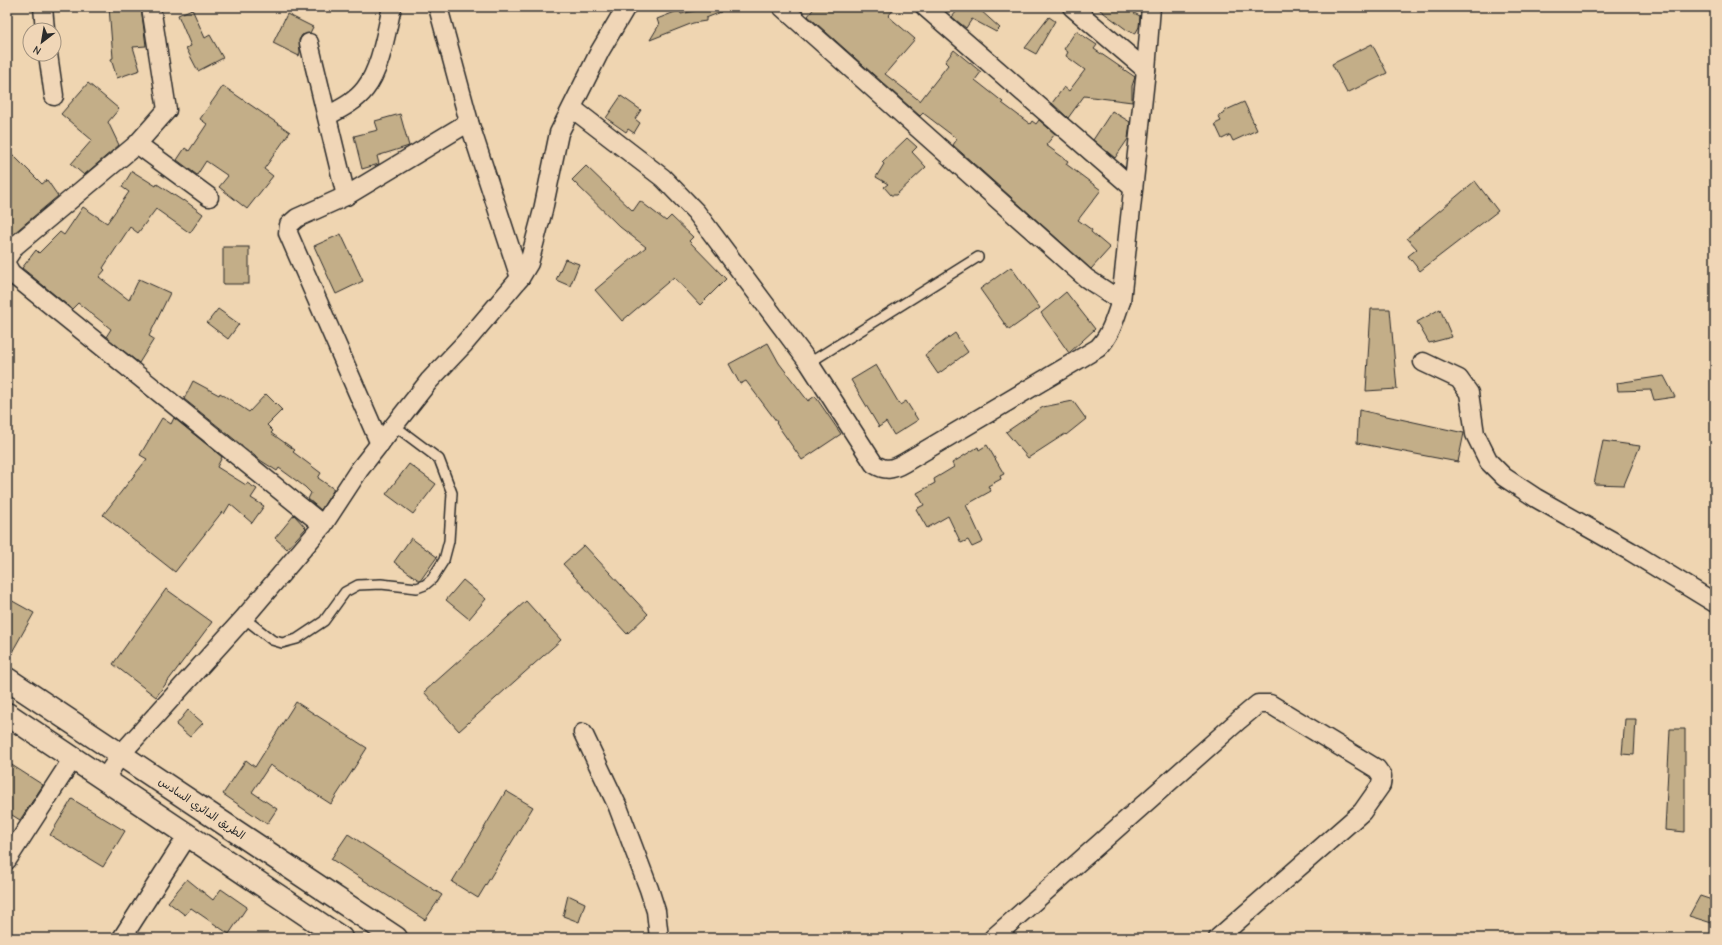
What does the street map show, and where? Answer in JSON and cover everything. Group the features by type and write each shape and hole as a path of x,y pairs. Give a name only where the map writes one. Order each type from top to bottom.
{"highway":[{"name":"الطريق الدائري السادس","path":"7,679 396,938"},
{"path":"7,714 105,778 339,938"}],"street":[{"path":"42,7 44,22"},
{"path":"7,258 15,246 137,144 168,110 151,7"},
{"path":"327,116 346,106 364,90 375,71 392,7"},
{"path":"438,7 469,122 520,278"},
{"path":"105,778 121,754 244,618 323,525 359,470 429,381 464,344 520,278 529,263 543,210 559,133 600,51 626,7"},
{"path":"782,7 1086,278 1121,301"},
{"path":"925,7 1133,188"},
{"path":"1072,7 1146,70"},
{"path":"572,108 663,178 696,212 809,363 874,464 887,470 896,468 1098,348 1106,340 1121,301 1146,70 1151,7"},
{"path":"309,43 346,196"},
{"path":"49,62 54,96"},
{"path":"380,444 288,233 289,225 297,218 346,196 469,122"},
{"path":"137,144 209,197"},
{"path":"7,266 11,273 323,525"},
{"path":"1423,362 1459,379 1469,393 1475,434 1489,462 1504,477 1536,498 1630,551 1715,604"},
{"path":"993,938 1239,720 1258,704 1270,704 1377,769 1382,776 1382,785 1362,812 1218,938"},
{"path":"583,732 618,807 649,889 656,911 659,938"},
{"path":"7,860 73,758"},
{"path":"122,938 188,835"}],"lane":[{"path":"809,363 978,257"},
{"path":"244,618 272,640 282,643 297,639 324,621 345,592 358,585 381,584 417,588 432,580 444,560 449,541 452,493 439,459 394,426"}],"building":[{"path":"109,7 141,7 146,46 133,47 140,70 117,78 111,59 113,58"},
{"path":"711,7 719,7 721,12 706,18 706,21 693,23 650,40 659,25 657,19 680,10 681,14"},
{"path":"815,7 896,7 888,16 915,39 885,74 920,101 948,65 945,62 954,50 981,72 975,80 1030,124 1032,121 1036,124 1039,120 1055,134 1046,145 1068,161 1066,164 1101,190 1078,220 1092,230 1091,232 1110,248 1091,269 953,145 957,139 923,113 920,116 808,16"},
{"path":"951,7 980,7 979,9 1000,28 996,32 972,19 966,28 952,17 957,11"},
{"path":"1096,7 1137,7 1134,13 1140,16 1139,27 1135,34 1127,30"},
{"path":"192,9 205,38 210,35 223,58 198,71 186,48 191,46 178,15"},
{"path":"287,14 313,27 310,33 302,35 299,40 299,56 273,43"},
{"path":"1049,17 1055,21 1036,54 1025,48"},
{"path":"1076,31 1097,45 1094,49 1135,77 1132,86 1132,102 1084,96 1068,118 1052,103 1064,87 1069,91 1085,70 1066,56 1068,52 1064,49"},
{"path":"1372,44 1387,73 1347,93 1332,64"},
{"path":"88,83 119,109 108,122 119,145 84,175 71,164 92,140 61,114"},
{"path":"223,86 290,132 264,169 273,176 247,209 219,187 228,176 206,161 197,175 177,160 185,148 189,151 207,124 200,119"},
{"path":"621,96 641,110 635,119 640,123 634,133 628,129 626,132 606,118"},
{"path":"1244,102 1257,130 1233,141 1230,135 1222,139 1215,124 1221,121 1218,116 1225,113 1224,111"},
{"path":"1112,111 1130,122 1128,139 1115,158 1093,140"},
{"path":"400,114 409,146 377,156 379,164 362,169 354,136 378,130 375,121"},
{"path":"907,138 917,147 912,152 926,167 896,195 891,195 884,187 888,184 876,177 884,164 882,162"},
{"path":"7,149 42,184 47,180 58,196 7,239"},
{"path":"586,166 633,211 640,201 666,221 671,216 693,237 689,241 726,279 700,305 674,277 622,321 595,290 646,247 620,227 572,180"},
{"path":"132,171 156,186 157,184 183,201 184,200 203,214 190,233 156,209 138,233 130,227 103,268 105,270 99,277 129,300 139,279 170,293 149,336 154,339 139,363 106,337 111,329 78,303 72,309 22,268 36,250 39,253 60,232 64,235 83,207 107,223 129,192 122,187"},
{"path":"1475,181 1498,211 1420,271 1408,256 1417,249 1407,238"},
{"path":"341,234 363,281 336,294 314,246"},
{"path":"223,247 249,247 249,284 223,284"},
{"path":"565,259 579,264 570,286 556,280"},
{"path":"1011,267 1040,308 1009,330 980,289"},
{"path":"1066,292 1095,329 1069,353 1041,313"},
{"path":"218,309 239,324 228,339 207,323"},
{"path":"1371,309 1390,309 1397,389 1366,391"},
{"path":"1440,309 1452,337 1429,343 1417,322"},
{"path":"955,333 968,352 938,374 925,355"},
{"path":"768,343 779,363 808,401 815,396 841,434 802,460 776,423 777,422 746,381 740,384 729,364"},
{"path":"876,365 900,405 906,401 918,420 894,435 886,422 879,427 851,380"},
{"path":"1664,376 1675,397 1654,400 1651,390 1618,391 1617,383"},
{"path":"193,381 219,395 220,393 249,412 266,394 282,410 267,425 273,431 271,433 295,450 293,452 321,473 318,478 334,489 321,510 308,499 311,493 305,487 279,468 277,471 260,460 184,399"},
{"path":"1073,401 1086,419 1066,435 1065,434 1028,458 1006,432 1043,407"},
{"path":"1359,410 1464,433 1458,462 1357,443"},
{"path":"162,418 171,424 174,418 222,457 217,467 246,485 247,483 257,489 251,498 264,506 252,523 230,504 224,514 222,512 175,572 103,515 147,459 140,455"},
{"path":"1603,441 1640,446 1624,485 1594,484"},
{"path":"987,445 1004,474 1000,476 1001,479 988,486 991,491 966,505 983,542 972,547 968,540 961,543 948,516 927,528 916,509 924,505 917,493 935,483 934,479 954,467 952,463 978,447 979,450"},
{"path":"409,464 436,484 413,514 386,494"},
{"path":"294,515 306,528 287,549 275,538"},
{"path":"411,538 437,557 420,581 394,562"},
{"path":"584,545 648,614 627,634 563,564"},
{"path":"463,580 486,599 469,619 446,600"},
{"path":"166,589 212,622 156,697 113,664"},
{"path":"7,598 34,613 7,661"},
{"path":"526,601 561,640 459,731 424,692"},
{"path":"296,702 367,748 331,804 270,765 252,792 277,809 267,824 223,794 246,760 255,767"},
{"path":"188,710 203,723 190,737 176,725"},
{"path":"1625,719 1636,719 1634,755 1622,754"},
{"path":"1670,729 1685,729 1685,832 1665,830"},
{"path":"7,762 43,785 20,820 7,812"},
{"path":"506,791 533,807 478,898 452,882"},
{"path":"72,799 125,831 103,867 50,835"},
{"path":"348,834 442,895 425,920 331,859"},
{"path":"187,879 213,900 221,889 247,907 229,934 191,908 185,915 168,902"},
{"path":"568,895 585,903 579,922 563,916"},
{"path":"1700,896 1715,901 1715,924 1689,916"}]}
